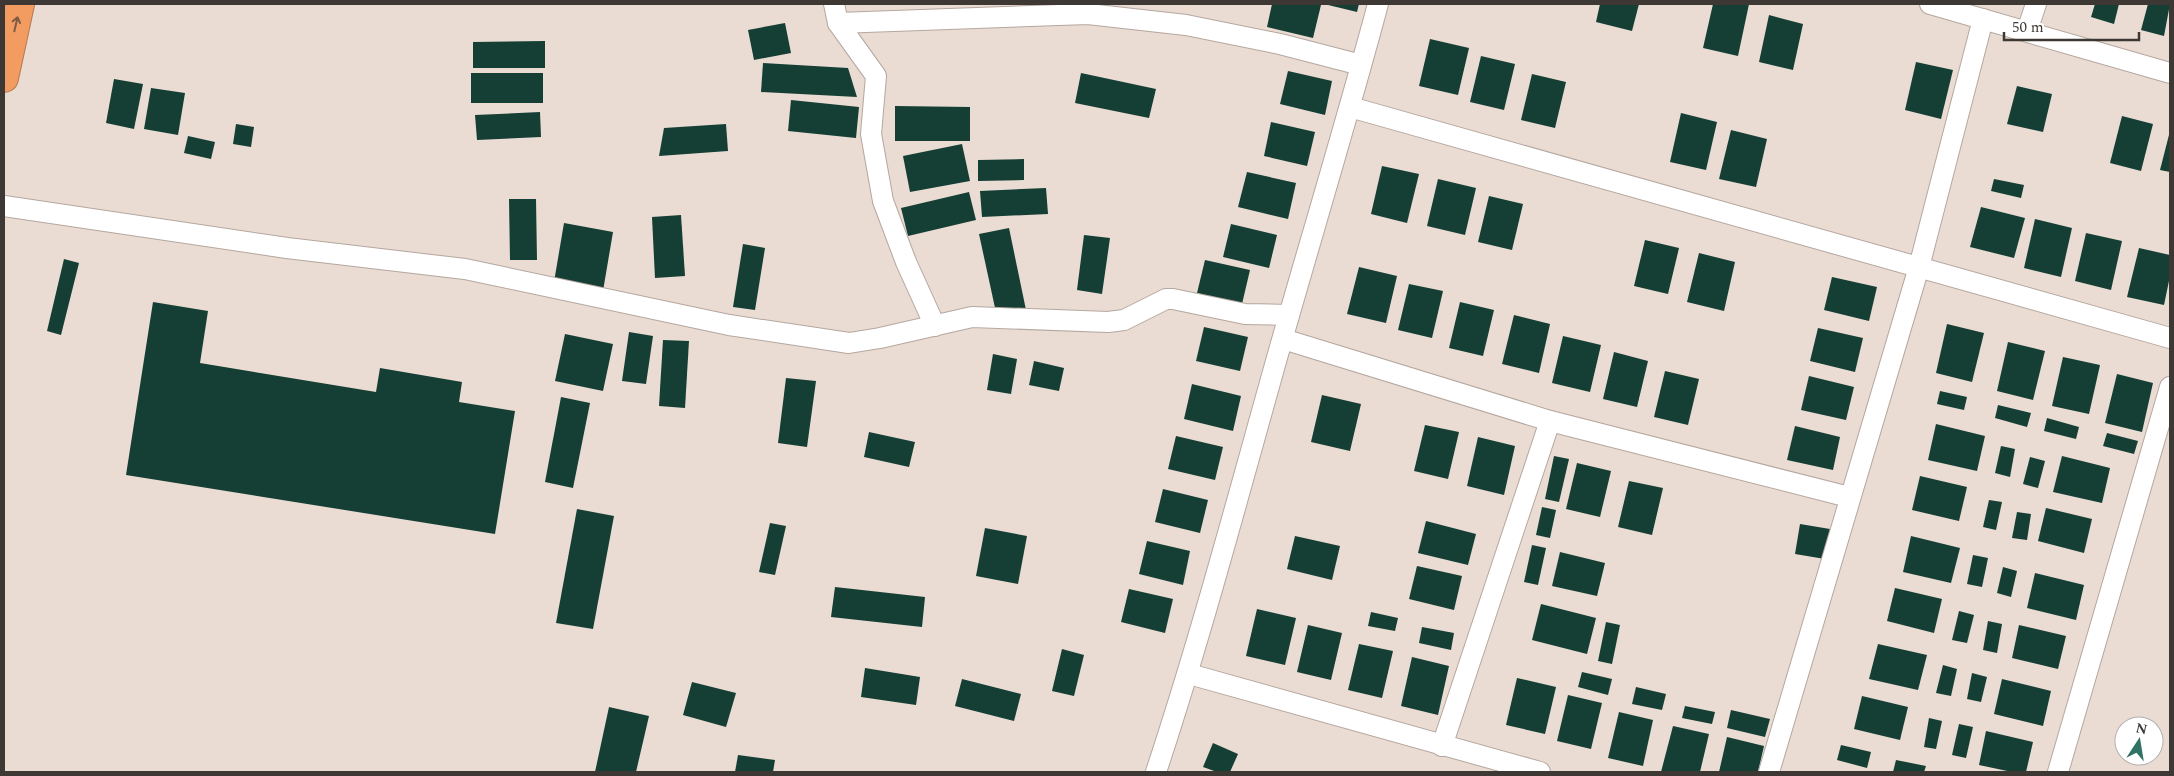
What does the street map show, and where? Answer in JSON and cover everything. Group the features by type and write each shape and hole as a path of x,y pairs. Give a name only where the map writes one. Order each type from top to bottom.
{"highway":[{"path":"4,78 20,4"}],"street":[{"path":"1156,772 1189,674 1378,4"},
{"path":"1930,4 2170,73"},
{"path":"2027,31 2036,4"},
{"path":"836,13 1088,14 1186,25 1280,44 1362,65"},
{"path":"836,13 876,76 871,134 884,201 906,262 936,326"},
{"path":"1769,772 1918,267 1984,19"},
{"path":"1350,107 2170,338"},
{"path":"4,206 287,248 465,269 729,325 849,343 972,317 1108,322 1124,320 1166,299 1245,314 1289,315"},
{"path":"1282,339 1550,421 1850,497"},
{"path":"2058,772 2170,386"},
{"path":"1442,746 1550,421"},
{"path":"1189,674 1540,772"}],"building":[{"path":"1272,4 1321,5 1313,38 1267,27"},
{"path":"1324,4 1359,4 1357,12"},
{"path":"1600,4 1639,4 1632,31 1596,22"},
{"path":"1713,4 1749,4 1738,56 1703,48"},
{"path":"2095,4 2119,4 2114,24 2091,17"},
{"path":"2148,4 2170,4 2164,36 2141,30"},
{"path":"1769,15 1803,24 1793,70 1759,62"},
{"path":"785,23 791,53 754,60 748,30"},
{"path":"1430,39 1469,48 1458,95 1419,86"},
{"path":"545,41 545,68 473,68 473,42"},
{"path":"1481,56 1515,64 1504,110 1470,102"},
{"path":"1916,62 1953,70 1941,119 1905,110"},
{"path":"763,63 848,68 857,97 761,92"},
{"path":"1288,71 1332,81 1325,115 1280,104"},
{"path":"471,73 543,73 543,103 471,103"},
{"path":"1081,73 1156,89 1149,118 1075,103"},
{"path":"1532,74 1566,82 1555,128 1521,120"},
{"path":"114,79 143,84 134,129 106,123"},
{"path":"2017,86 2052,94 2043,132 2007,124"},
{"path":"151,88 185,93 178,135 144,129"},
{"path":"791,100 859,107 856,138 788,131"},
{"path":"895,106 970,107 970,141 895,141"},
{"path":"540,112 541,137 477,140 475,115"},
{"path":"1681,113 1717,122 1706,170 1670,162"},
{"path":"2122,116 2153,124 2141,171 2110,163"},
{"path":"1271,122 1315,132 1307,166 1264,156"},
{"path":"236,124 254,127 251,147 233,144"},
{"path":"726,124 728,151 659,156 664,128"},
{"path":"1731,130 1767,139 1756,187 1719,179"},
{"path":"2170,131 2170,172 2160,170"},
{"path":"188,136 215,142 211,159 184,153"},
{"path":"962,144 970,181 910,192 903,156"},
{"path":"1024,159 1024,180 978,181 978,160"},
{"path":"1382,166 1419,174 1407,223 1371,214"},
{"path":"1247,172 1296,183 1288,219 1238,207"},
{"path":"1438,179 1476,188 1465,235 1427,226"},
{"path":"1994,179 2024,185 2021,198 1991,191"},
{"path":"1046,188 1048,214 982,217 980,191"},
{"path":"969,192 976,220 908,236 901,208"},
{"path":"1489,196 1523,204 1512,250 1478,242"},
{"path":"509,199 536,199 537,260 510,260"},
{"path":"1981,207 2025,218 2014,258 1970,247"},
{"path":"681,215 685,276 655,278 652,217"},
{"path":"2035,219 2072,228 2061,277 2024,268"},
{"path":"564,223 613,232 603,291 554,282"},
{"path":"1231,224 1277,235 1269,268 1223,257"},
{"path":"1009,228 1026,310 997,317 979,234"},
{"path":"2086,233 2122,241 2111,290 2075,281"},
{"path":"1084,235 1110,238 1102,294 1077,290"},
{"path":"1645,240 1679,248 1668,294 1634,286"},
{"path":"743,244 765,248 755,310 733,307"},
{"path":"2139,248 2170,255 2170,276 2164,305 2127,297"},
{"path":"1699,253 1735,262 1724,311 1687,302"},
{"path":"64,259 79,263 61,335 47,331"},
{"path":"1205,260 1250,270 1242,304 1197,293"},
{"path":"1359,267 1397,276 1386,323 1347,314"},
{"path":"1832,277 1877,287 1869,321 1824,310"},
{"path":"1409,284 1443,291 1432,338 1398,330"},
{"path":"153,302 208,311 200,363 376,392 380,368 462,382 459,402 515,411 495,534 126,475"},
{"path":"1460,302 1494,310 1483,356 1449,348"},
{"path":"1514,315 1550,324 1539,373 1502,364"},
{"path":"1947,324 1984,333 1972,382 1936,373"},
{"path":"1204,327 1248,337 1240,371 1196,361"},
{"path":"1818,328 1863,338 1855,372 1810,361"},
{"path":"629,332 653,336 646,384 622,381"},
{"path":"565,334 613,344 603,391 555,381"},
{"path":"1563,336 1601,345 1590,392 1552,383"},
{"path":"663,340 689,341 685,408 659,406"},
{"path":"2008,342 2045,351 2033,400 1997,391"},
{"path":"1614,352 1648,361 1637,407 1603,399"},
{"path":"993,354 1017,359 1011,394 987,390"},
{"path":"2063,357 2100,365 2089,414 2052,406"},
{"path":"1034,361 1064,368 1059,391 1029,385"},
{"path":"1665,371 1699,379 1688,425 1654,417"},
{"path":"2117,374 2153,383 2142,432 2105,423"},
{"path":"1809,376 1854,387 1846,420 1801,410"},
{"path":"786,378 816,381 807,447 778,443"},
{"path":"1192,384 1241,396 1233,431 1184,419"},
{"path":"1940,391 1967,397 1964,410 1937,404"},
{"path":"1322,395 1361,404 1350,451 1311,442"},
{"path":"561,397 590,403 573,488 545,482"},
{"path":"1998,405 2031,413 2027,427 1995,418"},
{"path":"2047,418 2079,427 2076,439 2044,431"},
{"path":"1936,424 1985,436 1977,471 1928,460"},
{"path":"1425,425 1459,432 1448,479 1414,471"},
{"path":"1795,426 1840,437 1833,470 1787,460"},
{"path":"869,432 915,442 909,467 864,457"},
{"path":"2107,433 2138,441 2134,454 2103,446"},
{"path":"1176,436 1223,447 1215,480 1168,469"},
{"path":"1478,437 1515,446 1504,495 1467,486"},
{"path":"2001,446 2015,449 2010,477 1995,473"},
{"path":"1554,456 1569,459 1559,502 1545,499"},
{"path":"2062,456 2110,468 2102,503 2053,492"},
{"path":"2030,457 2045,461 2038,488 2023,484"},
{"path":"1577,463 1611,471 1600,517 1566,509"},
{"path":"1920,476 1967,487 1959,521 1912,510"},
{"path":"1629,481 1663,488 1652,535 1618,527"},
{"path":"1163,489 1208,500 1200,533 1155,522"},
{"path":"1989,500 2002,502 1996,530 1983,527"},
{"path":"1542,507 1556,510 1550,538 1536,535"},
{"path":"2046,508 2092,519 2084,553 2038,541"},
{"path":"577,509 614,516 593,629 556,623"},
{"path":"2017,512 2031,514 2027,540 2012,538"},
{"path":"1426,521 1476,534 1468,565 1418,553"},
{"path":"770,523 786,526 775,575 759,572"},
{"path":"1800,524 1830,529 1825,559 1795,554"},
{"path":"985,528 1027,536 1018,584 976,576"},
{"path":"1295,536 1340,546 1332,580 1287,569"},
{"path":"1911,536 1960,548 1951,583 1903,572"},
{"path":"1147,541 1190,551 1183,585 1139,574"},
{"path":"1532,545 1546,548 1538,585 1524,582"},
{"path":"1560,552 1605,563 1597,596 1552,586"},
{"path":"1973,555 1988,558 1982,587 1967,584"},
{"path":"1417,566 1462,576 1454,610 1409,599"},
{"path":"2003,567 2017,571 2011,597 1997,593"},
{"path":"2035,573 2084,585 2076,620 2027,608"},
{"path":"835,587 925,597 922,627 831,617"},
{"path":"1895,588 1942,599 1934,633 1887,621"},
{"path":"1129,589 1173,599 1165,633 1121,622"},
{"path":"1541,604 1596,618 1587,654 1532,640"},
{"path":"1257,609 1296,618 1285,665 1246,656"},
{"path":"1959,611 1974,615 1967,643 1952,640"},
{"path":"1371,612 1398,618 1395,631 1368,626"},
{"path":"1988,621 2002,624 1997,653 1983,650"},
{"path":"1606,622 1620,625 1612,664 1598,661"},
{"path":"1308,625 1342,633 1331,680 1297,672"},
{"path":"2019,625 2066,636 2058,669 2012,658"},
{"path":"1422,627 1454,633 1451,650 1419,643"},
{"path":"1359,644 1393,651 1382,698 1348,690"},
{"path":"1878,644 1927,655 1918,690 1869,679"},
{"path":"1062,649 1084,655 1074,696 1052,691"},
{"path":"1412,657 1449,666 1438,715 1401,706"},
{"path":"1943,665 1957,669 1951,696 1936,693"},
{"path":"865,668 920,677 916,705 861,697"},
{"path":"1582,672 1612,679 1608,695 1578,687"},
{"path":"1972,673 1987,677 1981,702 1967,699"},
{"path":"1517,678 1556,687 1545,734 1506,725"},
{"path":"962,679 1021,694 1014,721 955,706"},
{"path":"2002,679 2051,691 2043,726 1994,714"},
{"path":"692,682 736,693 726,727 683,715"},
{"path":"1636,687 1666,694 1662,710 1632,704"},
{"path":"1568,695 1602,703 1591,749 1557,741"},
{"path":"1862,696 1908,707 1900,740 1854,729"},
{"path":"1685,706 1715,712 1712,724 1682,718"},
{"path":"609,707 649,716 636,772 595,772"},
{"path":"1731,710 1770,719 1765,737 1727,728"},
{"path":"1619,712 1653,720 1643,766 1608,758"},
{"path":"1929,718 1942,721 1936,749 1924,747"},
{"path":"1959,724 1973,727 1966,758 1952,755"},
{"path":"1673,726 1709,734 1700,772 1661,772"},
{"path":"1986,731 2033,742 2026,772 2012,772 1979,765"},
{"path":"1727,737 1764,746 1758,772 1719,772"},
{"path":"1213,743 1238,754 1230,772 1217,772 1203,767"},
{"path":"1841,745 1871,752 1867,768 1837,760"},
{"path":"738,755 775,760 773,772 735,772"},
{"path":"1896,760 1926,766 1924,772 1893,772"}]}
